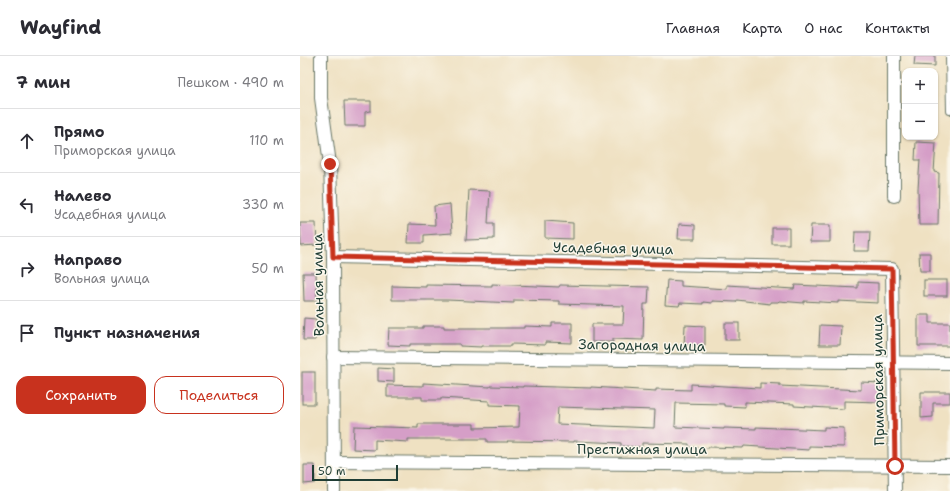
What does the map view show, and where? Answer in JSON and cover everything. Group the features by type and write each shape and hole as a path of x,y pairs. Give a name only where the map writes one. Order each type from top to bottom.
{"street":[{"name":"Вольная улица","path":"321,56 321,98 330,164 333,257 334,491"},
{"path":"894,56 894,196"},
{"name":"Усадебная улица","path":"333,257 892,269"},
{"name":"Приморская улица","path":"892,269 895,491"},
{"name":"Загородная улица","path":"333,357 950,363"},
{"name":"Престижная улица","path":"334,462 950,466"}],"lane":[{"path":"949,56 950,111"}],"building":[{"path":"915,56 935,56 935,66 914,65"},
{"path":"344,101 371,101 371,111 365,112 365,126 345,126"},
{"path":"916,142 936,143 934,172 939,173 938,225 919,225 918,189 920,160 915,160"},
{"path":"469,190 490,191 488,223 494,223 494,239 466,240"},
{"path":"450,204 452,233 424,235 424,243 408,243 409,224 435,225 434,206"},
{"path":"545,221 573,223 573,239 545,238"},
{"path":"300,223 316,223 317,245 301,246"},
{"path":"679,224 695,225 695,239 678,239"},
{"path":"811,225 830,225 830,242 810,242"},
{"path":"772,228 789,228 789,244 772,244"},
{"path":"855,232 870,232 869,251 854,251"},
{"path":"919,253 930,253 930,271 920,271"},
{"path":"303,273 316,273 317,301 304,301"},
{"path":"667,280 681,281 681,286 727,289 727,285 794,289 795,285 858,288 858,282 878,283 878,303 804,301 804,303 779,301 770,302 770,304 737,300 736,302 703,302 703,304 680,303 679,306 665,305"},
{"path":"924,280 947,280 947,296 924,296"},
{"path":"492,284 559,287 560,285 649,287 648,304 644,304 643,340 613,339 613,342 592,342 592,324 623,324 624,306 559,304 559,301 514,300 514,303 447,300 392,300 392,286 492,286"},
{"path":"918,315 930,315 930,323 950,323 950,346 918,346"},
{"path":"304,318 316,319 315,340 303,340"},
{"path":"552,323 572,323 572,343 545,342 545,345 511,344 511,346 481,347 460,346 460,344 410,344 410,346 388,345 389,328 423,328 423,326 444,326 444,328 524,328 524,326 552,327"},
{"path":"725,323 739,323 739,340 725,340"},
{"path":"685,325 705,326 705,345 684,345"},
{"path":"820,325 841,326 840,345 819,345"},
{"path":"378,368 394,369 394,382 378,381"},
{"path":"302,372 315,372 315,404 302,404"},
{"path":"861,382 882,383 881,402 844,401 844,409 794,406 794,404 745,402 745,407 724,406 724,404 676,403 675,427 756,429 756,427 824,430 824,427 844,428 844,447 809,446 809,450 744,446 743,448 709,448 689,447 689,444 642,443 642,447 621,446 621,443 574,441 487,442 487,439 408,439 408,442 375,440 375,450 353,449 354,426 418,428 418,424 474,424 474,428 519,427 520,406 489,405 489,401 441,398 441,400 422,400 422,397 387,397 387,385 423,386 423,383 490,387 591,387 656,391 656,389 691,390 691,384 760,388 760,383 780,384 780,386 861,390","holes":["558,407 655,410 654,428 557,424"]},
{"path":"921,392 950,392 950,403 933,403 933,417 921,418"},
{"path":"304,465 315,465 315,483 304,484"}],"route":[{"path":"330,164 333,257 892,269 895,466"}]}
